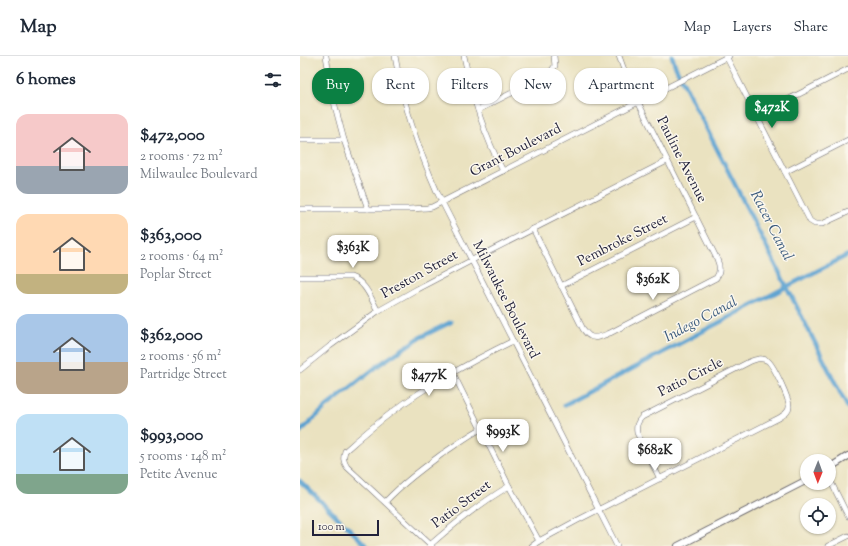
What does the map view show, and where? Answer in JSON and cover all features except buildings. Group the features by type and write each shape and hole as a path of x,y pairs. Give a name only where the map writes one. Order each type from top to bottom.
{"street":[{"path":"326,56 334,101 344,140 368,209"},
{"name":"Milwaukee Boulevard","path":"395,56 403,98 411,126 442,202 617,546"},
{"path":"464,56 478,110 503,171"},
{"path":"478,110 549,74 555,66 554,56"},
{"name":"Pauline Avenue","path":"619,56 623,68"},
{"path":"727,56 810,221 816,224 822,224 848,212"},
{"name":"Grant Boulevard","path":"668,87 727,56"},
{"path":"756,116 848,69"},
{"name":"Grant Boulevard","path":"300,209 409,210 432,207 634,104"},
{"name":"Pauline Avenue","path":"561,286 583,329 594,338 610,333 704,285 716,278 719,274 720,265 639,104"},
{"path":"300,140 344,140"},
{"path":"785,172 848,140"},
{"name":"Preston Street","path":"300,370 378,311 472,260 667,161"},
{"name":"Pembroke Street","path":"561,286 696,217"},
{"path":"533,229 561,286"},
{"path":"300,277 356,279 366,289 378,311"},
{"path":"431,545 347,467 343,458 345,451 381,421 439,380 513,341"},
{"name":"Patio Circle","path":"756,359 762,359 768,362 789,400 790,408 787,412 779,418 660,479 637,433 637,422 651,412 744,364 756,359"},
{"path":"453,372 539,541"},
{"path":"384,502 417,473 481,429"},
{"path":"836,464 848,456"},
{"path":"532,546 598,510 660,479"},
{"path":"678,546 800,484"},
{"name":"Patio Street","path":"431,545 482,504 510,486"},
{"path":"835,490 848,516"},
{"path":"828,546 848,536"}],"waterway":[{"name":"Racer Canal","path":"672,56 676,68 848,408"},
{"name":"Indego Canal","path":"564,405 848,255"},
{"path":"300,432 326,407 380,364 419,338 451,322"},
{"path":"300,481 367,546"}]}
